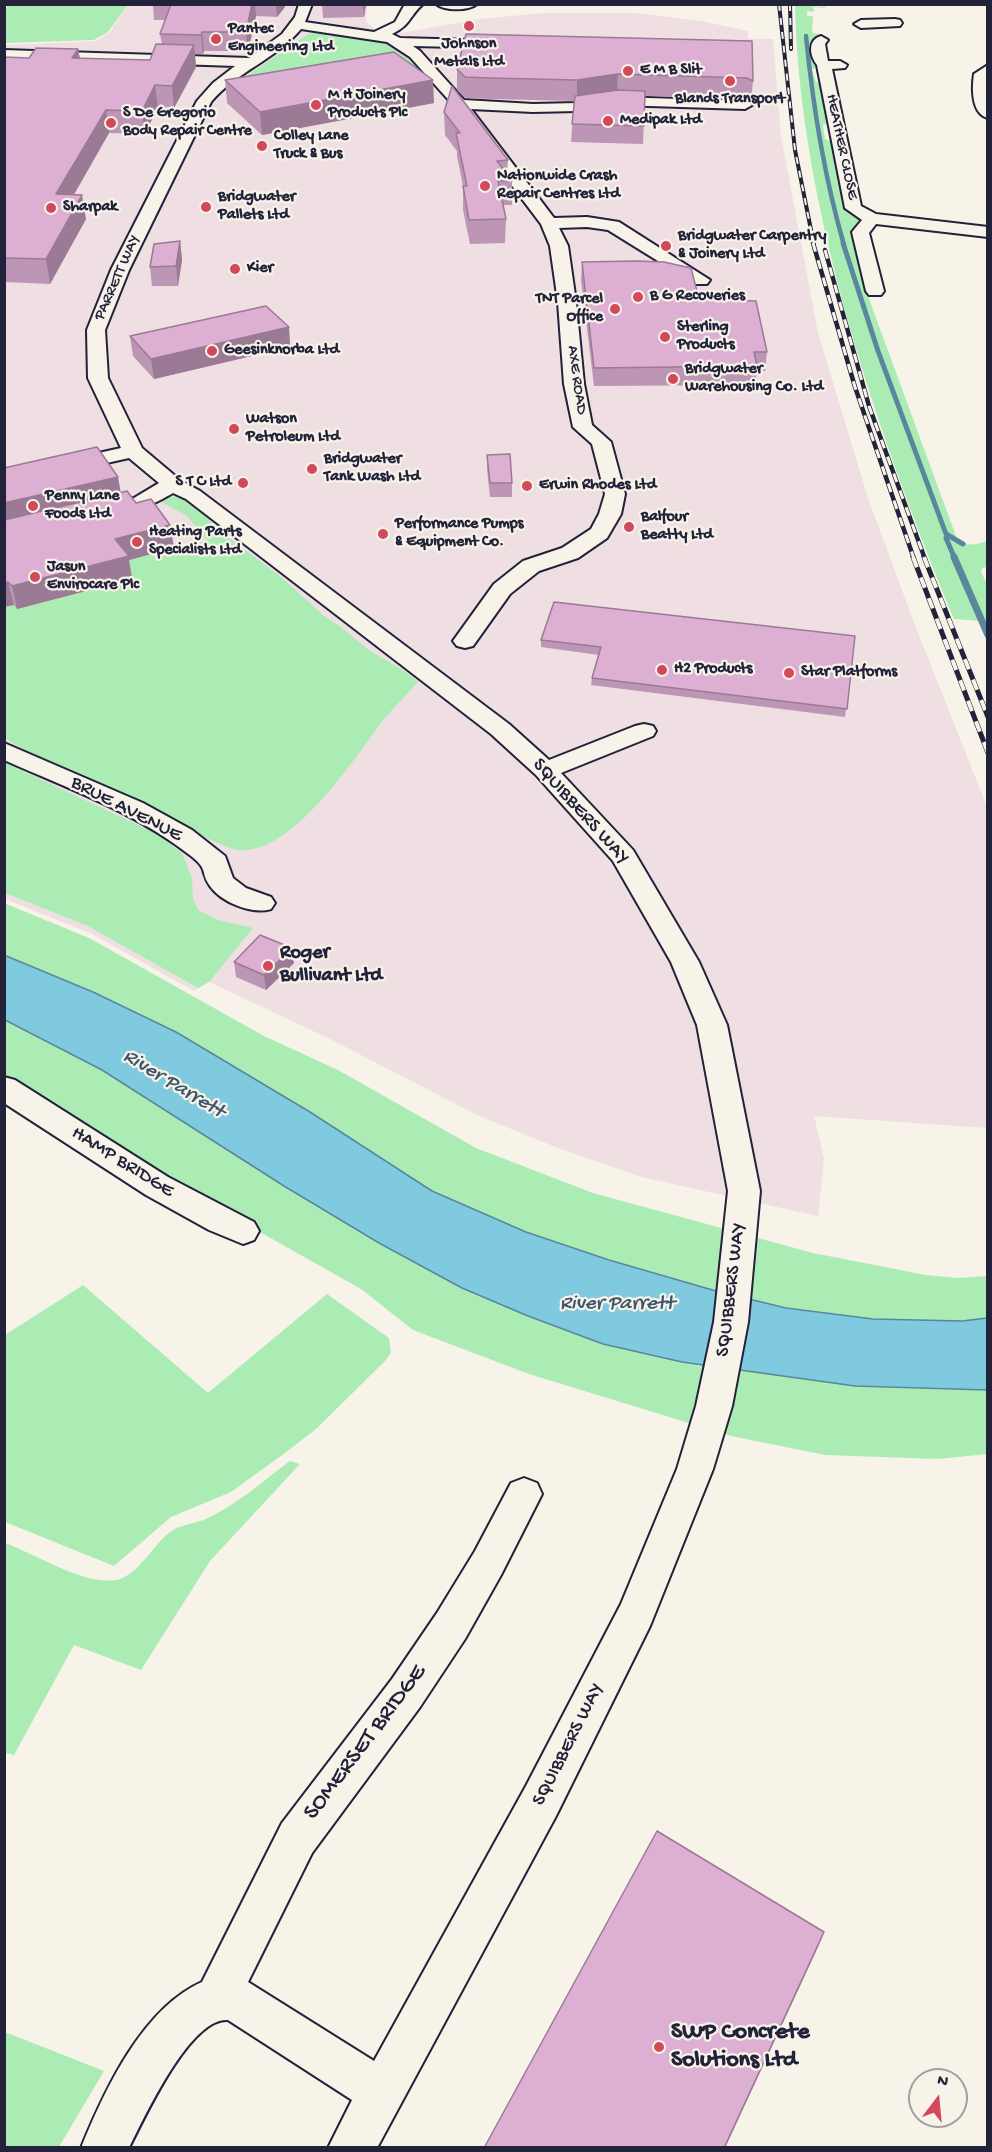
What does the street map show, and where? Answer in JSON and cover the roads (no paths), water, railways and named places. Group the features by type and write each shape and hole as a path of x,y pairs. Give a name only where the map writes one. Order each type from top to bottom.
{"street":[{"name":"PARRETT WAY","path":"255,545 133,451 98,378 96,330 120,270 204,101 217,85 285,39 298,25 306,4"},
{"path":"378,35 400,25 411,6 417,4"},
{"path":"442,4 471,4"},
{"path":"874,7 876,22"},
{"path":"861,24 895,23"},
{"name":"AXE ROAD","path":"298,25 378,35 399,42 431,70 460,104 549,223 559,246 567,302 574,384 583,427 601,442 615,494 610,514 599,533 570,553 531,566 502,589 465,641"},
{"name":"HEATHER CLOSE","path":"821,40 818,48 819,58 832,65 853,207 872,219 987,232"},
{"path":"399,42 515,44"},
{"path":"4,54 250,62"},
{"path":"987,69 981,74 978,87 987,114"},
{"path":"460,104 534,108 577,107 617,101 745,105"},
{"name":"HEATHER CLOSE","path":"872,219 860,232 876,291"},
{"path":"549,223 587,222 613,226 701,280 657,272"},
{"path":"562,273 583,273"},
{"path":"4,480 133,451"},
{"path":"89,516 141,503 173,484"},
{"name":"SQUIBBERS WAY","path":"255,545 500,729 545,770 624,856 685,962 712,1026 744,1191 731,1322 714,1406 694,1469 636,1613 541,1801 351,2148"},
{"path":"545,770 644,731"},
{"name":"BRUE AVENUE","path":"4,750 134,809 183,836 216,862 220,882 236,894 261,903"},
{"name":"HAMP BRIDGE","path":"4,1088 157,1186 220,1221 243,1231"},
{"name":"SOMERSET BRIDGE","path":"218,1997 297,1838 406,1693 451,1626 488,1563 524,1494"},
{"path":"104,2148 140,2078 167,2036 200,2006 218,1997 235,1999 382,2093"}],"water":[{"name":"River Parrett","path":"4,955 93,992 176,1032 310,1112 432,1191 526,1232 609,1260 716,1291 786,1308 873,1319 962,1321 987,1318 987,1390 855,1386 682,1362 603,1344 462,1288 379,1243 284,1186 102,1070 5,1020"}],"waterway":[{"path":"806,36 820,141 844,245"},
{"path":"843,243 878,351 946,534 963,544"},
{"path":"946,538 955,559"},
{"path":"954,557 988,635"}],"railway":[{"path":"779,4 795,150 814,245"},
{"path":"790,4 791,49"},
{"path":"813,243 855,387 914,559"},
{"path":"825,250 869,406 925,559"},
{"path":"913,557 988,753"},
{"path":"924,557 988,717"}],"place":[{"name":"Johnson Metals Ltd","path":"469,26"},
{"name":"Pantec Engineering Ltd","path":"216,39"},
{"name":"E M B Slit","path":"628,71"},
{"name":"Blands Transport","path":"730,81"},
{"name":"M H Joinery Products Plc","path":"316,105"},
{"name":"Medipak Ltd","path":"608,121"},
{"name":"S De Gregorio Body Repair Centre","path":"111,123"},
{"name":"Colley Lane Truck & Bus","path":"262,146"},
{"name":"Nationwide Crash Repair Centres Ltd","path":"485,186"},
{"name":"Bridgwater Pallets Ltd","path":"206,207"},
{"name":"Sharpak","path":"51,208"},
{"name":"Bridgwater Carpentry & Joinery Ltd","path":"666,246"},
{"name":"Kier","path":"235,269"},
{"name":"B G Recoveries","path":"638,297"},
{"name":"TNT Parcel Office","path":"615,309"},
{"name":"Sterling Products","path":"665,337"},
{"name":"Geesinknorba Ltd","path":"212,351"},
{"name":"Bridgwater Warehousing Co. Ltd","path":"673,379"},
{"name":"Watson Petroleum Ltd","path":"234,429"},
{"name":"Bridgwater Tank Wash Ltd","path":"312,469"},
{"name":"S T C Ltd","path":"243,483"},
{"name":"Erwin Rhodes Ltd","path":"527,486"},
{"name":"Penny Lane Foods Ltd","path":"33,506"},
{"name":"Balfour Beatty Ltd","path":"629,527"},
{"name":"Performance Pumps & Equipment Co.","path":"383,534"},
{"name":"Heating Parts Specialists Ltd","path":"137,542"},
{"name":"Jasun Envirocare Plc","path":"35,577"},
{"name":"H2 Products","path":"662,670"},
{"name":"Star Platforms","path":"789,673"},
{"name":"Roger Bullivant Ltd","path":"268,966"},
{"name":"SWP Concrete Solutions Ltd","path":"659,2047"}]}
